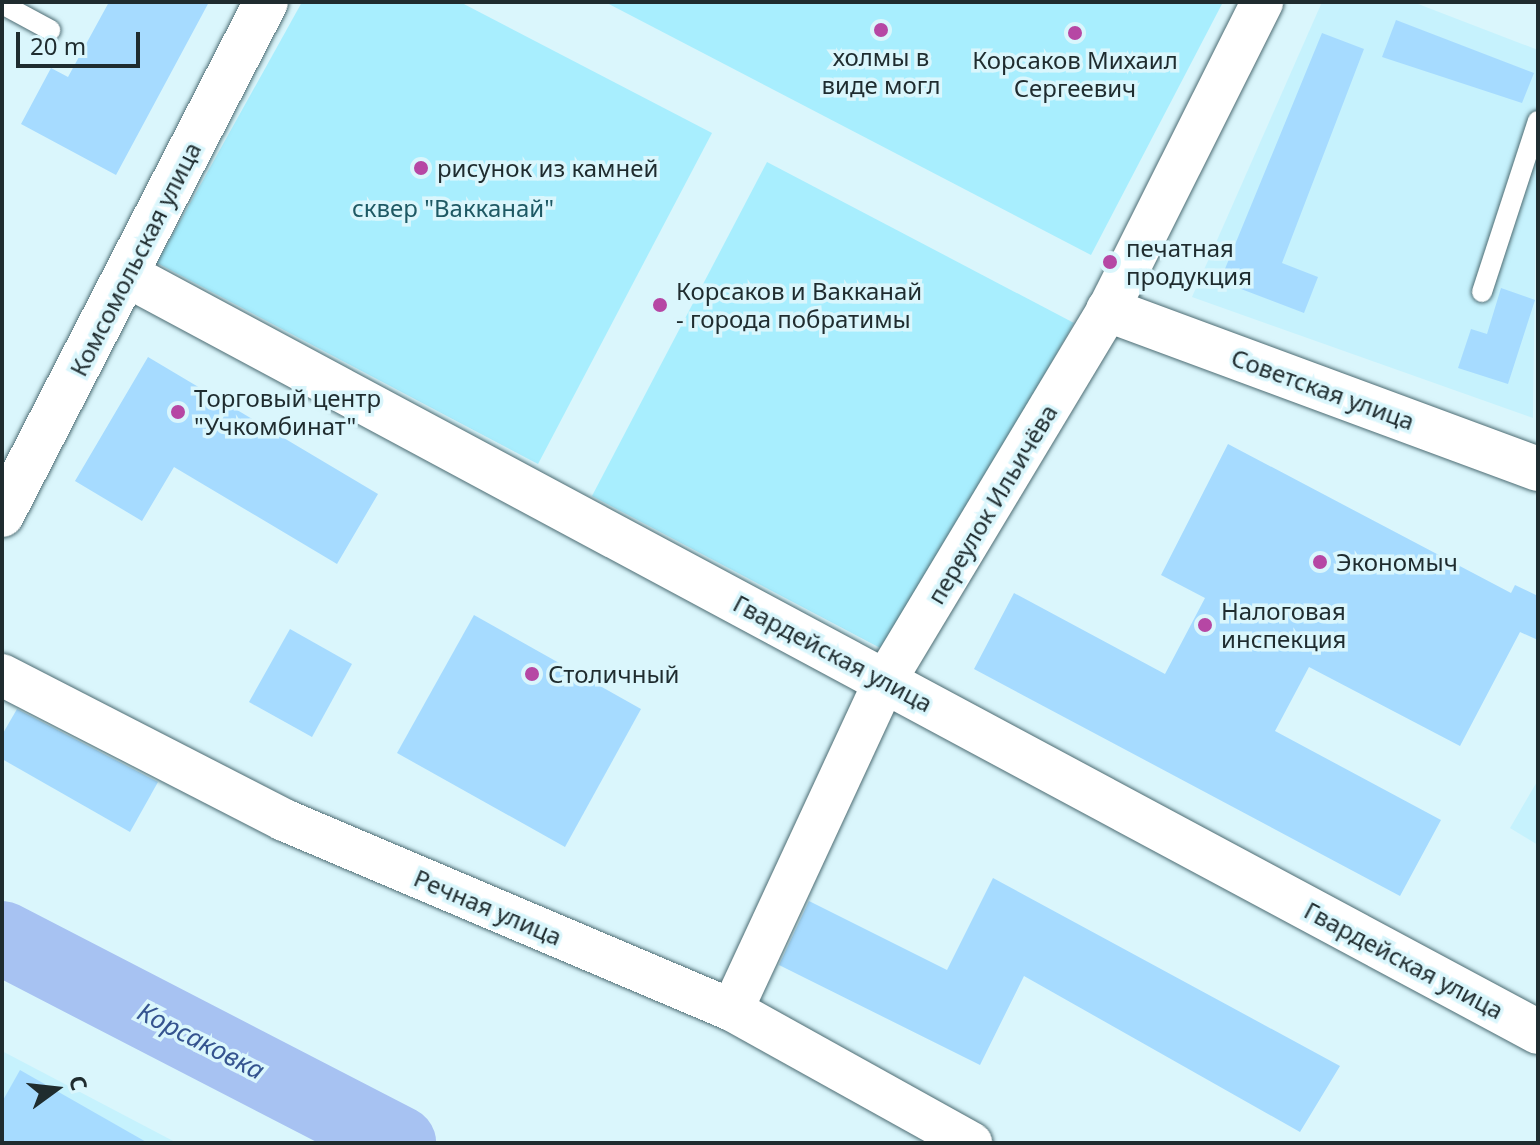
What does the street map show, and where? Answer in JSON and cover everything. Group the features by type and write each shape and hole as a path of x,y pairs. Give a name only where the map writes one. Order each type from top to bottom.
{"main road":[{"name":"Комсомольская улица","path":"2,515 266,2"},
{"name":"Гвардейская улица","path":"127,275 1538,1032"},
{"name":"Советская улица","path":"1108,310 1538,469"}],"street":[{"name":"переулок Ильичёва","path":"732,1010 885,681 1108,310 1262,2"},
{"name":"Речная улица","path":"2,675 284,820 732,1010 971,1143"}],"lane":[{"path":"2,4 50,30"},
{"path":"1482,292 1538,121"}],"shaded area":[{"path":"1322,2 1413,2 1538,50 1533,418 1192,297"},
{"path":"1538,780 1538,845 1510,828"},
{"path":"2,1051 177,1143 2,1143"}],"green space":[{"name":"сквер \"Вакканай\"","path":"302,2 460,2 712,133 538,464 157,263"},
{"path":"605,2 1223,2 1091,255"},
{"path":"767,162 1074,323 886,651 592,496"}],"building":[{"path":"109,2 209,2 116,175 21,124 51,68 68,77"},
{"path":"1396,20 1534,73 1522,103 1382,57"},
{"path":"1322,33 1364,49 1282,263 1318,277 1304,313 1220,281"},
{"path":"1501,288 1535,300 1508,384 1458,368 1471,329 1487,334"},
{"name":"Торговый центр \"Учкомбинат\"","path":"148,357 378,494 337,564 174,467 142,521 75,481"},
{"path":"1228,444 1511,593 1515,585 1538,596 1538,640 1520,632 1460,746 1309,667 1275,731 1441,820 1400,896 974,669 1014,593 1165,674 1205,598 1161,575"},
{"path":"474,615 641,709 565,847 397,753"},
{"path":"290,629 352,664 312,737 249,702"},
{"path":"17,709 158,782 130,832 2,759 2,735"},
{"path":"993,878 1340,1066 1300,1132 1024,976 980,1065 779,965 809,901 947,970"},
{"path":"20,1070 148,1143 2,1143 2,1102"}],"waterway":[{"name":"Корсаковка","path":"2,938 399,1143"}],"place":[{"name":"холмы в виде могл","path":"881,30"},
{"name":"Корсаков Михаил Сергеевич","path":"1075,33"},
{"name":"рисунок из камней","path":"421,168"},
{"name":"печатная продукция","path":"1110,262"},
{"name":"Корсаков и Вакканай - города побратимы","path":"660,305"},
{"name":"Торговый центр \"Учкомбинат\"","path":"178,412"},
{"name":"Экономыч","path":"1320,562"},
{"name":"Налоговая инспекция","path":"1205,625"},
{"name":"Столичный","path":"532,674"}]}
